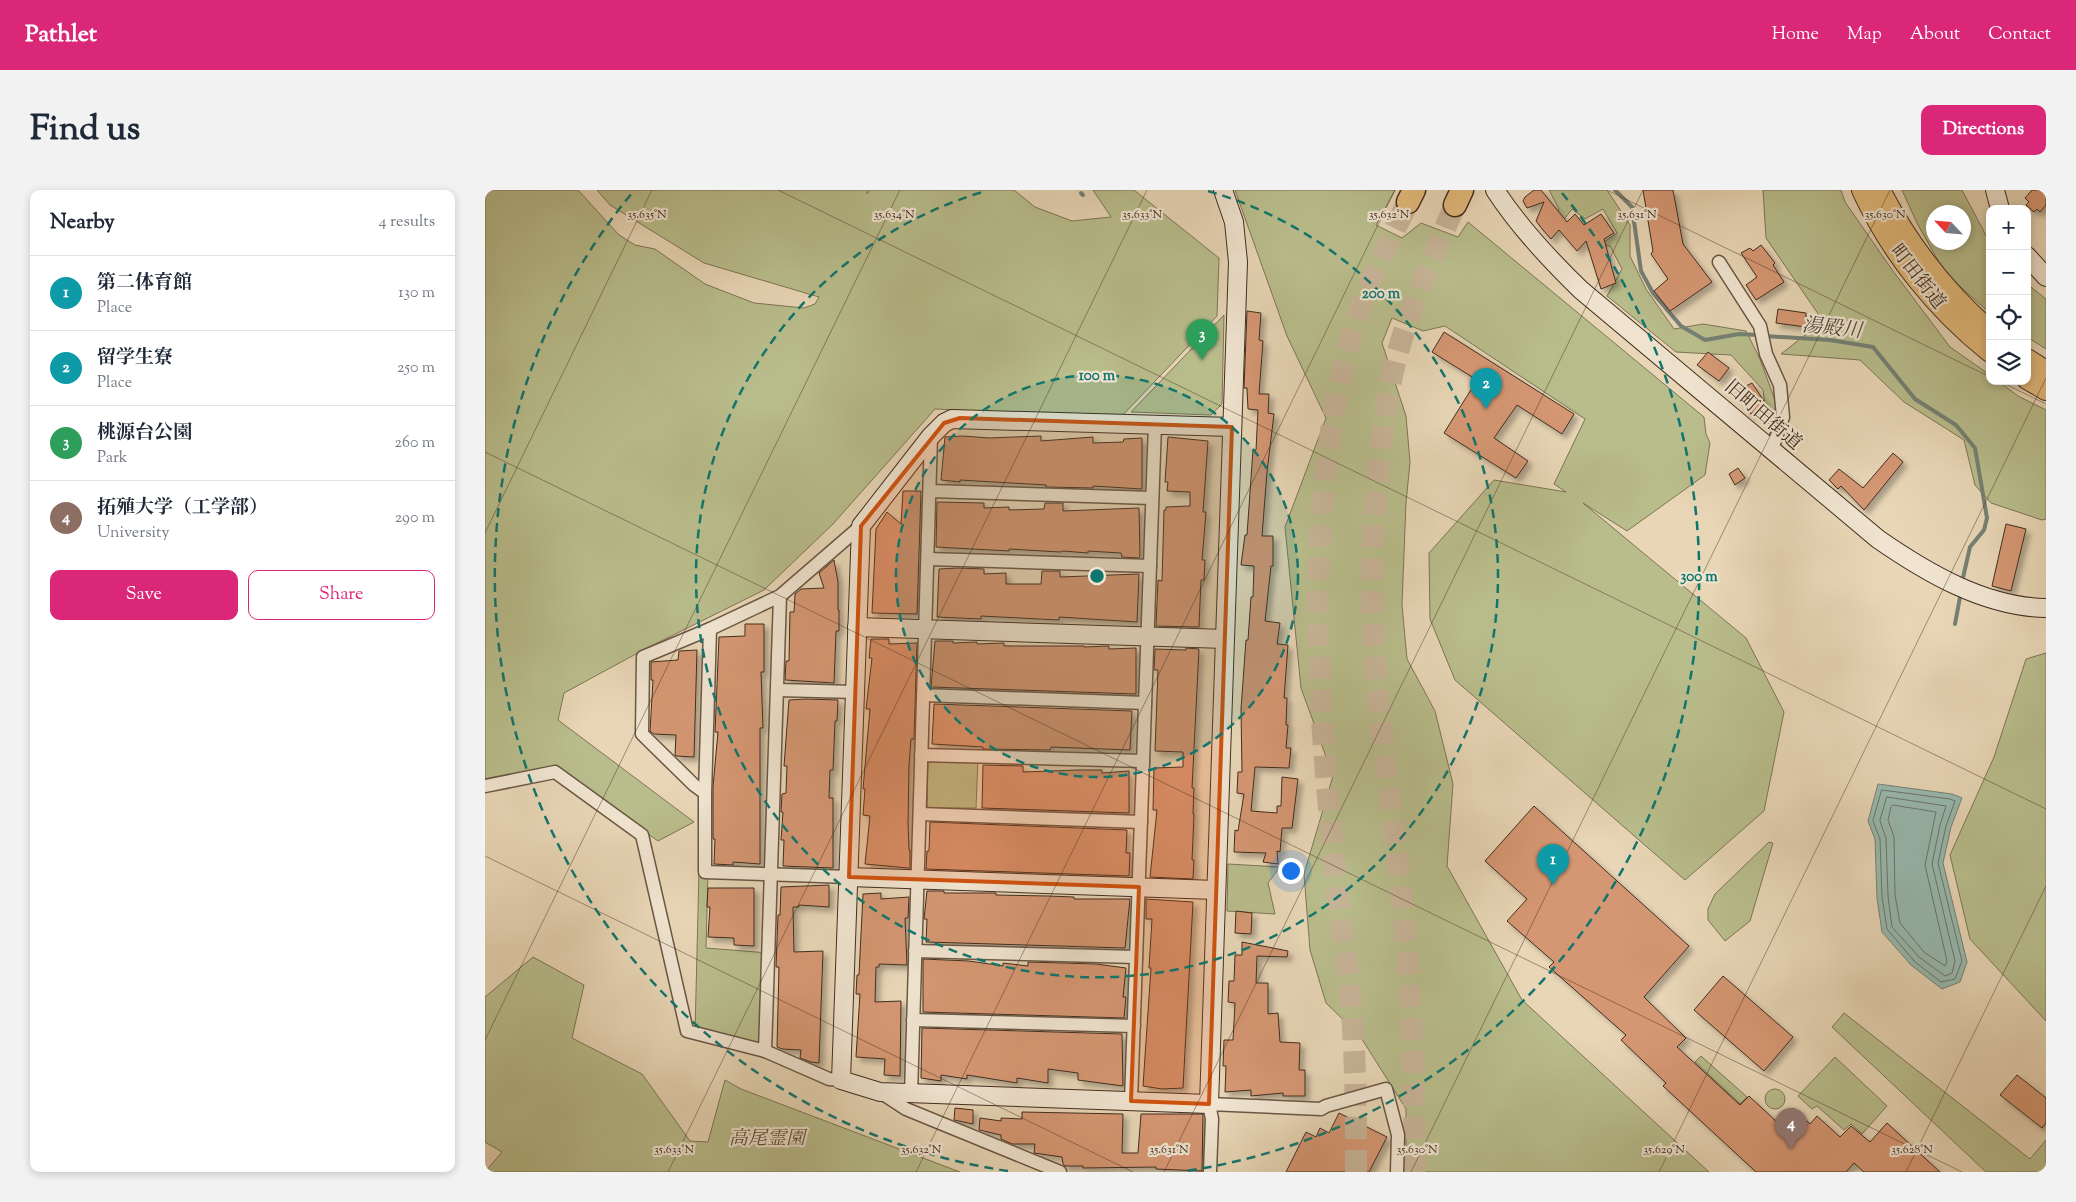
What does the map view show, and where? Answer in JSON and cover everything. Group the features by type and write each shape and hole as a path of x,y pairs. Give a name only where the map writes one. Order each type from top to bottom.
{"main road":[{"name":"町田街道","path":"1862,190 1884,231 1913,274 1953,320 1986,349"},
{"name":"町田街道","path":"1880,190 1911,243 1934,274 1953,297 1986,327"},
{"path":"2031,362 2046,371"},
{"path":"2031,381 2046,390"}],"street":[{"path":"1210,1172 1213,1120 1209,1104 1239,262 1234,222 1223,190"},
{"name":"旧町田街道","path":"1495,190 1515,220 1581,290 1878,539 1918,565 1980,595 2011,605 2046,608"},
{"path":"1995,190 1999,205"},
{"path":"2031,260 2046,277"},
{"path":"1719,262 1760,326 1766,354 1780,385 1783,417 1772,449"},
{"path":"705,793 693,786 642,734 643,656 710,629 780,596 861,526 931,436 944,423 960,418 1232,427"},
{"path":"1131,1101 1155,424"},
{"path":"911,1094 931,436"},
{"path":"930,491 1152,498"},
{"path":"841,1080 861,526"},
{"path":"928,559 1150,566"},
{"path":"765,1051 780,596"},
{"path":"857,627 1225,639"},
{"path":"710,629 705,793 705,872 771,876 1216,890"},
{"path":"778,690 855,692"},
{"path":"923,695 1145,703"},
{"path":"921,755 1143,761"},
{"path":"485,786 555,772 642,834 687,1031 765,1051 829,1078 880,1092 1321,1109 1386,1088 1398,1135 1397,1172"},
{"path":"920,814 1141,822"},
{"path":"915,951 1136,957"},
{"path":"913,1020 1134,1026"},
{"path":"880,1092 906,1110 1060,1172"}],"highlighted area":[{"path":"960,418 1232,427 1209,1104 1131,1101 1139,887 849,877 861,526 944,423"}],"green space":[{"path":"485,190 578,190 619,235 635,245 655,249 705,284 754,303 804,308 815,304 819,297 704,263 610,205 597,190 867,190 867,194 869,190 1014,190 1035,207 1072,221 1111,217 1093,190 1134,190 1219,258 1217,316 1120,418 935,409 833,524 764,590 647,648 564,693 558,720 694,822 658,841 555,768 485,782"},
{"path":"1235,190 1395,190 1376,225 1402,238 1421,223 1458,237 1468,222 1704,417 1706,434 1710,443 1705,475 1627,531 1583,503 1746,638 1784,712 1764,811 1685,880 1455,680 1430,619 1429,553 1494,480 1566,492 1554,484 1585,419 1445,326 1423,331 1392,318 1382,343 1406,416 1410,462 1406,503 1402,605 1407,659 1435,711 1453,784 1447,866 1522,1000 1709,1172 1406,1172 1406,1109 1360,1036 1326,1003 1310,950 1304,874 1333,776 1301,688 1285,527 1326,418 1287,336"},
{"path":"1549,190 1607,190 1630,225 1630,256 1646,289 1674,329 1703,324 1746,331 1760,359 1776,403 1772,425 1767,423 1763,390 1731,355 1676,352 1607,296 1622,269 1610,246 1599,245 1617,233 1603,209 1585,219 1572,209 1559,226 1552,220 1559,209"},
{"path":"1763,190 1841,190 1845,202 1893,271 1950,347 1986,372 1986,385 2003,385 2018,396 2046,410 2046,519 2042,520 1991,503 1975,485 1964,440 1904,402 1860,360 1781,354 1823,321 1766,238"},
{"path":"1902,190 1962,190 1970,205 1926,205 1926,239"},
{"path":"1971,207 1986,235 1986,309 1945,273 1932,250 1971,250"},
{"path":"2031,287 2046,299 2046,349 2031,340"},
{"path":"1224,315 1222,404 1211,415 1131,412"},
{"path":"2046,653 2046,1021 1970,939 1950,855 1994,757 2026,659"},
{"path":"928,758 978,759 976,808 927,808"},
{"path":"1769,842 1773,843 1750,921 1725,941 1708,920 1708,909 1715,894"},
{"path":"1228,864 1280,867 1268,883 1275,914 1227,911"},
{"path":"699,872 708,872 706,948 769,953 765,1051 695,1033"},
{"name":"高尾霊園","path":"533,957 584,985 572,1038 642,1074 690,1141 708,1142 725,1080 741,1089 960,1172 485,1172 502,1152 485,1142 485,997"},
{"path":"1844,1013 2030,1159 2046,1140 2046,1172 1986,1172 1832,1027"},
{"path":"1701,1056 1747,1097 1740,1104 1695,1062"},
{"path":"1835,1057 1887,1106 1862,1134 1851,1124 1844,1130 1817,1106 1812,1109 1798,1096"},
{"path":"1775,1089 1782,1092 1785,1099 1782,1106 1775,1109 1768,1106 1765,1099 1768,1092"}],"water":[{"path":"1878,784 1952,794 1962,798 1951,827 1943,863 1967,962 1960,982 1942,989 1911,965 1882,932 1877,898 1875,839 1868,821"}],"building":[{"path":"1534,190 1541,190 1567,222 1575,214 1584,225 1601,214 1614,233 1604,239 1616,283 1601,289 1586,241 1577,251 1559,230 1551,239 1543,230 1536,221 1544,202 1527,208 1523,201"},
{"path":"1643,190 1673,190 1683,244 1712,282 1670,311 1654,291 1668,279 1651,254 1653,251"},
{"path":"2032,190 2046,190 2046,205 2040,212 2037,209 2034,212 2031,209 2031,205 2026,205 2029,202 2025,198"},
{"path":"1761,245 1775,263 1773,265 1784,282 1756,300 1746,285 1757,277 1741,253 1750,248 1753,251"},
{"path":"1778,309 1806,313 1806,327 1776,323"},
{"path":"1247,311 1261,313 1259,340 1263,341 1259,394 1269,394 1268,413 1274,414 1262,536 1273,536 1273,566 1271,566 1265,621 1280,623 1277,644 1288,645 1284,698 1287,698 1286,725 1288,725 1286,748 1291,748 1289,768 1255,767 1251,811 1277,813 1277,806 1281,806 1282,777 1298,779 1292,828 1282,828 1280,852 1277,851 1278,864 1263,862 1266,853 1234,852 1235,830 1238,831 1244,794 1237,793 1238,772 1242,772 1241,709 1246,640 1248,640 1251,597 1253,597 1254,566 1241,565 1245,535 1247,535 1253,450 1256,450 1258,410 1248,409 1247,388 1244,388"},
{"path":"1444,332 1574,414 1562,434 1517,405 1494,438 1528,461 1516,478 1444,433 1477,380 1432,352"},
{"path":"1708,352 1729,368 1719,381 1697,365"},
{"path":"1752,383 1766,404 1751,414 1736,391"},
{"path":"1041,436 1041,441 1093,437 1093,443 1123,442 1124,439 1142,438 1142,489 1093,486 1093,488 1046,487 1046,485 941,480 945,437 989,438"},
{"path":"1168,437 1208,441 1203,512 1206,512 1202,560 1205,560 1204,580 1201,580 1199,627 1156,626 1158,580 1162,581 1164,510 1166,510 1166,507 1190,506 1190,492 1167,491 1168,482 1165,482"},
{"path":"1893,453 1903,462 1864,510 1841,486 1838,489 1829,480 1839,469 1863,488"},
{"path":"1738,468 1745,478 1735,485 1729,474"},
{"path":"903,491 921,491 917,614 872,613 876,529 887,512 901,524"},
{"path":"937,502 984,503 984,508 1009,507 1009,510 1044,509 1045,503 1063,503 1063,511 1139,508 1140,555 1139,558 1122,557 1121,553 1088,551 1088,553 1009,549 1009,551 936,547"},
{"path":"2006,524 2026,529 2011,591 1992,586"},
{"path":"834,560 838,582 839,631 836,631 834,683 785,680 786,661 789,661 790,612 794,612 795,594 801,589 824,588 819,573"},
{"path":"939,569 984,569 984,574 1006,573 1006,584 1041,584 1042,571 1060,571 1060,577 1139,574 1137,622 1059,617 1059,620 981,616 981,619 937,617"},
{"path":"745,624 764,624 764,672 761,672 763,728 760,728 760,864 733,862 733,865 714,864 713,787 718,732 715,732 719,637 745,636"},
{"path":"871,639 889,639 889,644 917,643 914,739 911,739 909,765 908,823 910,868 865,864 870,816 863,815 865,789 863,789 870,709 866,709 872,658 869,658"},
{"path":"935,641 953,641 953,643 977,642 977,644 1004,643 1004,646 1109,646 1109,649 1136,648 1136,694 931,687"},
{"path":"1186,648 1199,649 1192,788 1194,788 1193,879 1150,877 1157,810 1153,810 1154,768 1183,767 1183,752 1155,751 1158,670 1154,670 1155,649 1186,650"},
{"path":"697,650 694,757 676,756 676,735 654,734 650,731 653,680 651,680 651,662 678,660 679,651"},
{"path":"789,700 838,700 833,770 830,770 829,798 833,798 833,868 783,866 784,840 781,840 783,812 781,812 782,794 786,793 787,766 784,766"},
{"path":"934,704 1132,711 1130,750 1051,747 1050,750 983,749 983,747 932,744"},
{"path":"983,765 1023,766 1023,772 1102,770 1102,773 1129,771 1129,813 982,808"},
{"path":"1534,806 1689,946 1644,997 1686,1038 1677,1047 1740,1105 1749,1096 1778,1123 1793,1108 1810,1124 1817,1116 1840,1137 1851,1126 1870,1142 1887,1123 1940,1172 1864,1172 1854,1163 1846,1172 1756,1172 1663,1086 1666,1083 1621,1040 1626,1035 1549,967 1554,962 1507,921 1527,899 1485,861"},
{"path":"930,822 1127,830 1126,853 1130,853 1129,876 926,869"},
{"path":"829,885 829,907 799,905 799,907 793,907 794,952 823,951 819,1063 800,1058 801,1050 777,1047 779,967 776,967 778,915 780,915 781,887"},
{"path":"708,888 754,888 754,946 734,945 734,938 708,937 710,907 707,907"},
{"path":"927,891 1074,897 1074,899 1130,899 1125,948 926,942 927,919 924,919"},
{"path":"881,893 881,899 909,897 908,918 905,918 907,965 879,964 879,967 876,967 875,1002 901,1001 900,1076 884,1075 885,1059 856,1057 860,994 856,994 857,975 859,975 863,894"},
{"path":"1146,899 1193,902 1183,1088 1162,1089 1143,1086 1151,968 1149,968 1152,919 1146,919"},
{"path":"1236,911 1252,913 1251,934 1235,933"},
{"path":"1242,942 1288,951 1287,957 1257,956 1256,983 1268,983 1268,1014 1278,1013 1280,1042 1300,1043 1299,1070 1305,1070 1305,1096 1283,1096 1283,1093 1251,1096 1251,1090 1225,1092 1224,1040 1233,1040 1235,1003 1228,1002 1229,981 1234,981 1235,955 1242,955"},
{"path":"923,959 969,961 1003,966 1003,963 1028,966 1028,962 1096,964 1126,968 1123,997 1126,997 1124,1018 923,1012"},
{"path":"1723,976 1793,1037 1764,1071 1694,1010"},
{"path":"922,1028 1122,1034 1123,1086 1078,1080 1078,1073 1048,1069 1048,1083 1017,1078 1017,1083 967,1075 967,1079 941,1075 941,1081 921,1078"},
{"path":"2017,1075 2046,1098 2046,1123 2042,1128 2000,1095"},
{"path":"955,1108 973,1110 973,1124 954,1120"},
{"path":"1022,1112 1123,1114 1122,1153 1138,1153 1141,1114 1203,1114 1202,1171 1156,1169 1156,1167 1083,1168 1083,1166 1065,1166 1062,1157 1034,1153 1035,1144 1012,1144 1001,1139 1001,1135 979,1130 980,1118 1001,1121 1001,1118 1022,1119"},
{"path":"1339,1113 1387,1137 1369,1172 1286,1172 1306,1132 1316,1137 1320,1128 1329,1133"}],"waterway":[{"name":"湯殿川","path":"1615,190 1632,207 1641,271 1653,293 1681,326 1705,340 1739,334 1758,335"},
{"name":"湯殿川","path":"1765,336 1830,340 1873,347 1915,399 1956,425 1975,448 1987,518 1984,530 1970,547 1962,582"},
{"name":"湯殿川","path":"1955,624 1961,592"}],"tunnel":[{"path":"1356,1172 1353,1025 1332,842 1321,695 1318,621 1320,547 1325,474 1336,401 1353,329 1371,281 1408,202"},
{"path":"1415,1172 1409,976 1376,676 1372,565 1380,454 1396,358 1410,314 1455,205"}],"place":[{"name":"桃源台公園","path":"1202,360"},
{"name":"留学生寮","path":"1486,409"},
{"name":"第二体育館","path":"1553,885"},
{"name":"拓殖大学（工学部）","path":"1791,1149"}]}
